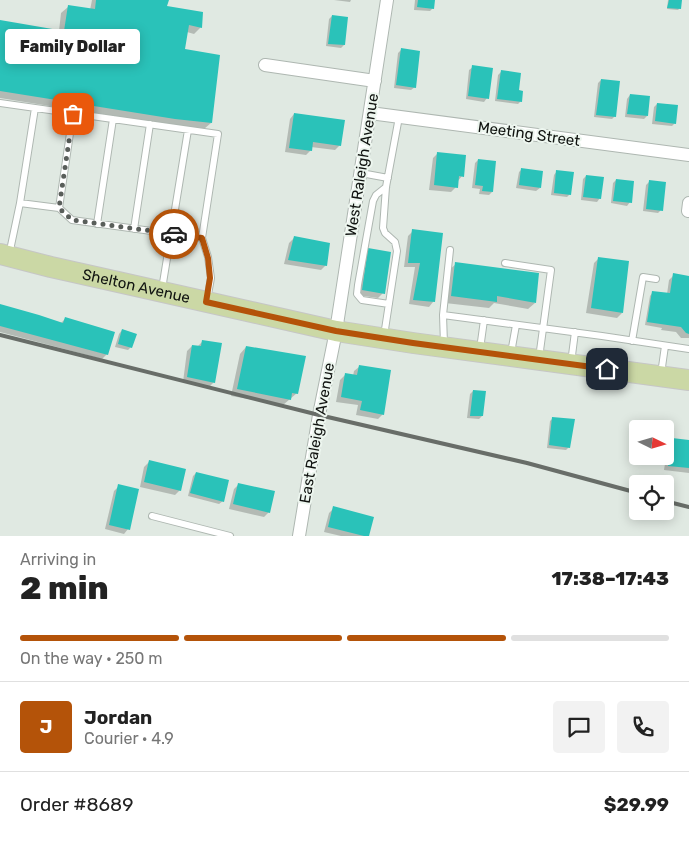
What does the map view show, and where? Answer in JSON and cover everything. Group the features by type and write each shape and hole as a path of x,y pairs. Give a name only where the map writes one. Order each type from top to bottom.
{"main road":[{"name":"Shelton Avenue","path":"4,255 336,331 689,380"}],"street":[{"name":"West Raleigh Avenue","path":"336,331 387,0"},
{"path":"265,65 375,81"},
{"name":"Meeting Street","path":"370,113 689,155"},
{"path":"688,211 689,203"},
{"name":"East Raleigh Avenue","path":"299,536 319,415 336,331"}],"lane":[{"path":"0,103 218,134 202,238 208,258 210,278 206,302"},
{"path":"4,255 20,203 35,108"},
{"path":"59,208 73,114"},
{"path":"384,338 397,251 395,242 385,233 383,228 386,187 398,117"},
{"path":"97,224 113,119"},
{"path":"134,229 150,124"},
{"path":"162,292 188,130"},
{"path":"361,173 388,178"},
{"path":"386,187 376,195 373,201 358,284 358,294 362,300 389,304"},
{"path":"20,203 59,208 72,220 202,238"},
{"path":"352,225 368,228"},
{"path":"444,347 444,315 450,250"},
{"path":"505,263 551,270 539,360"},
{"path":"632,341 643,277 656,279"},
{"path":"344,282 358,284"},
{"path":"444,315 689,349"},
{"path":"479,352 484,320"},
{"path":"510,356 516,324"},
{"path":"571,364 575,332"},
{"path":"660,376 665,346"},
{"path":"152,516 230,536"}],"building":[{"path":"96,0 169,0 167,6 203,12 202,28 189,25 185,49 220,55 212,123 175,119 0,91 0,20 64,31 68,5 95,9"},
{"path":"418,0 435,0 434,9 417,7"},
{"path":"669,0 682,0 681,9 667,8"},
{"path":"332,15 348,17 345,45 328,44"},
{"path":"401,48 420,51 416,88 396,85"},
{"path":"472,65 493,68 489,99 468,96"},
{"path":"501,70 521,73 519,90 523,91 522,102 497,99"},
{"path":"601,79 620,81 616,117 596,115"},
{"path":"630,94 650,96 648,116 627,114"},
{"path":"657,103 678,105 676,124 655,121"},
{"path":"294,113 345,120 341,146 313,142 312,151 289,148"},
{"path":"437,152 466,155 464,177 459,176 458,188 434,185"},
{"path":"478,159 496,161 493,192 482,191 483,186 475,185"},
{"path":"521,168 543,171 541,188 519,185"},
{"path":"556,170 574,172 571,195 554,193"},
{"path":"586,175 604,177 601,199 583,197"},
{"path":"616,179 634,181 632,203 613,201"},
{"path":"649,180 666,182 663,211 646,209"},
{"path":"412,229 443,233 435,302 413,300 420,263 408,263"},
{"path":"294,236 330,243 327,266 288,260"},
{"path":"368,248 391,252 385,294 362,290"},
{"path":"598,257 629,261 623,313 591,308"},
{"path":"455,262 539,273 536,303 497,296 497,302 451,296"},
{"path":"673,273 689,276 689,334 681,327 647,322 652,291 670,293"},
{"path":"0,304 63,323 65,317 115,332 108,355 0,326"},
{"path":"122,329 137,334 132,348 118,344"},
{"path":"202,340 222,343 215,383 187,377 192,345 201,346"},
{"path":"246,346 306,356 298,394 292,393 291,400 237,389"},
{"path":"359,365 391,370 384,415 360,410 362,401 341,397 345,373 357,375"},
{"path":"473,390 486,391 483,416 470,416"},
{"path":"552,417 575,419 570,448 549,445"},
{"path":"674,438 689,440 689,468 668,466 674,465"},
{"path":"149,460 186,469 181,491 144,482"},
{"path":"196,472 229,480 224,502 190,493"},
{"path":"238,483 275,491 270,513 233,504"},
{"path":"118,484 139,489 130,530 109,525"},
{"path":"333,506 374,517 369,536 328,527"}],"railway":[{"path":"0,335 319,415 527,463 629,491"},
{"path":"674,503 689,507"}],"way so far":[{"path":"73,114 59,208 72,220 174,234"}],"place":[{"name":"Family Dollar","path":"73,114"}],"route":[{"path":"174,234 202,238 208,258 210,278 206,302 336,331 607,369"}]}
